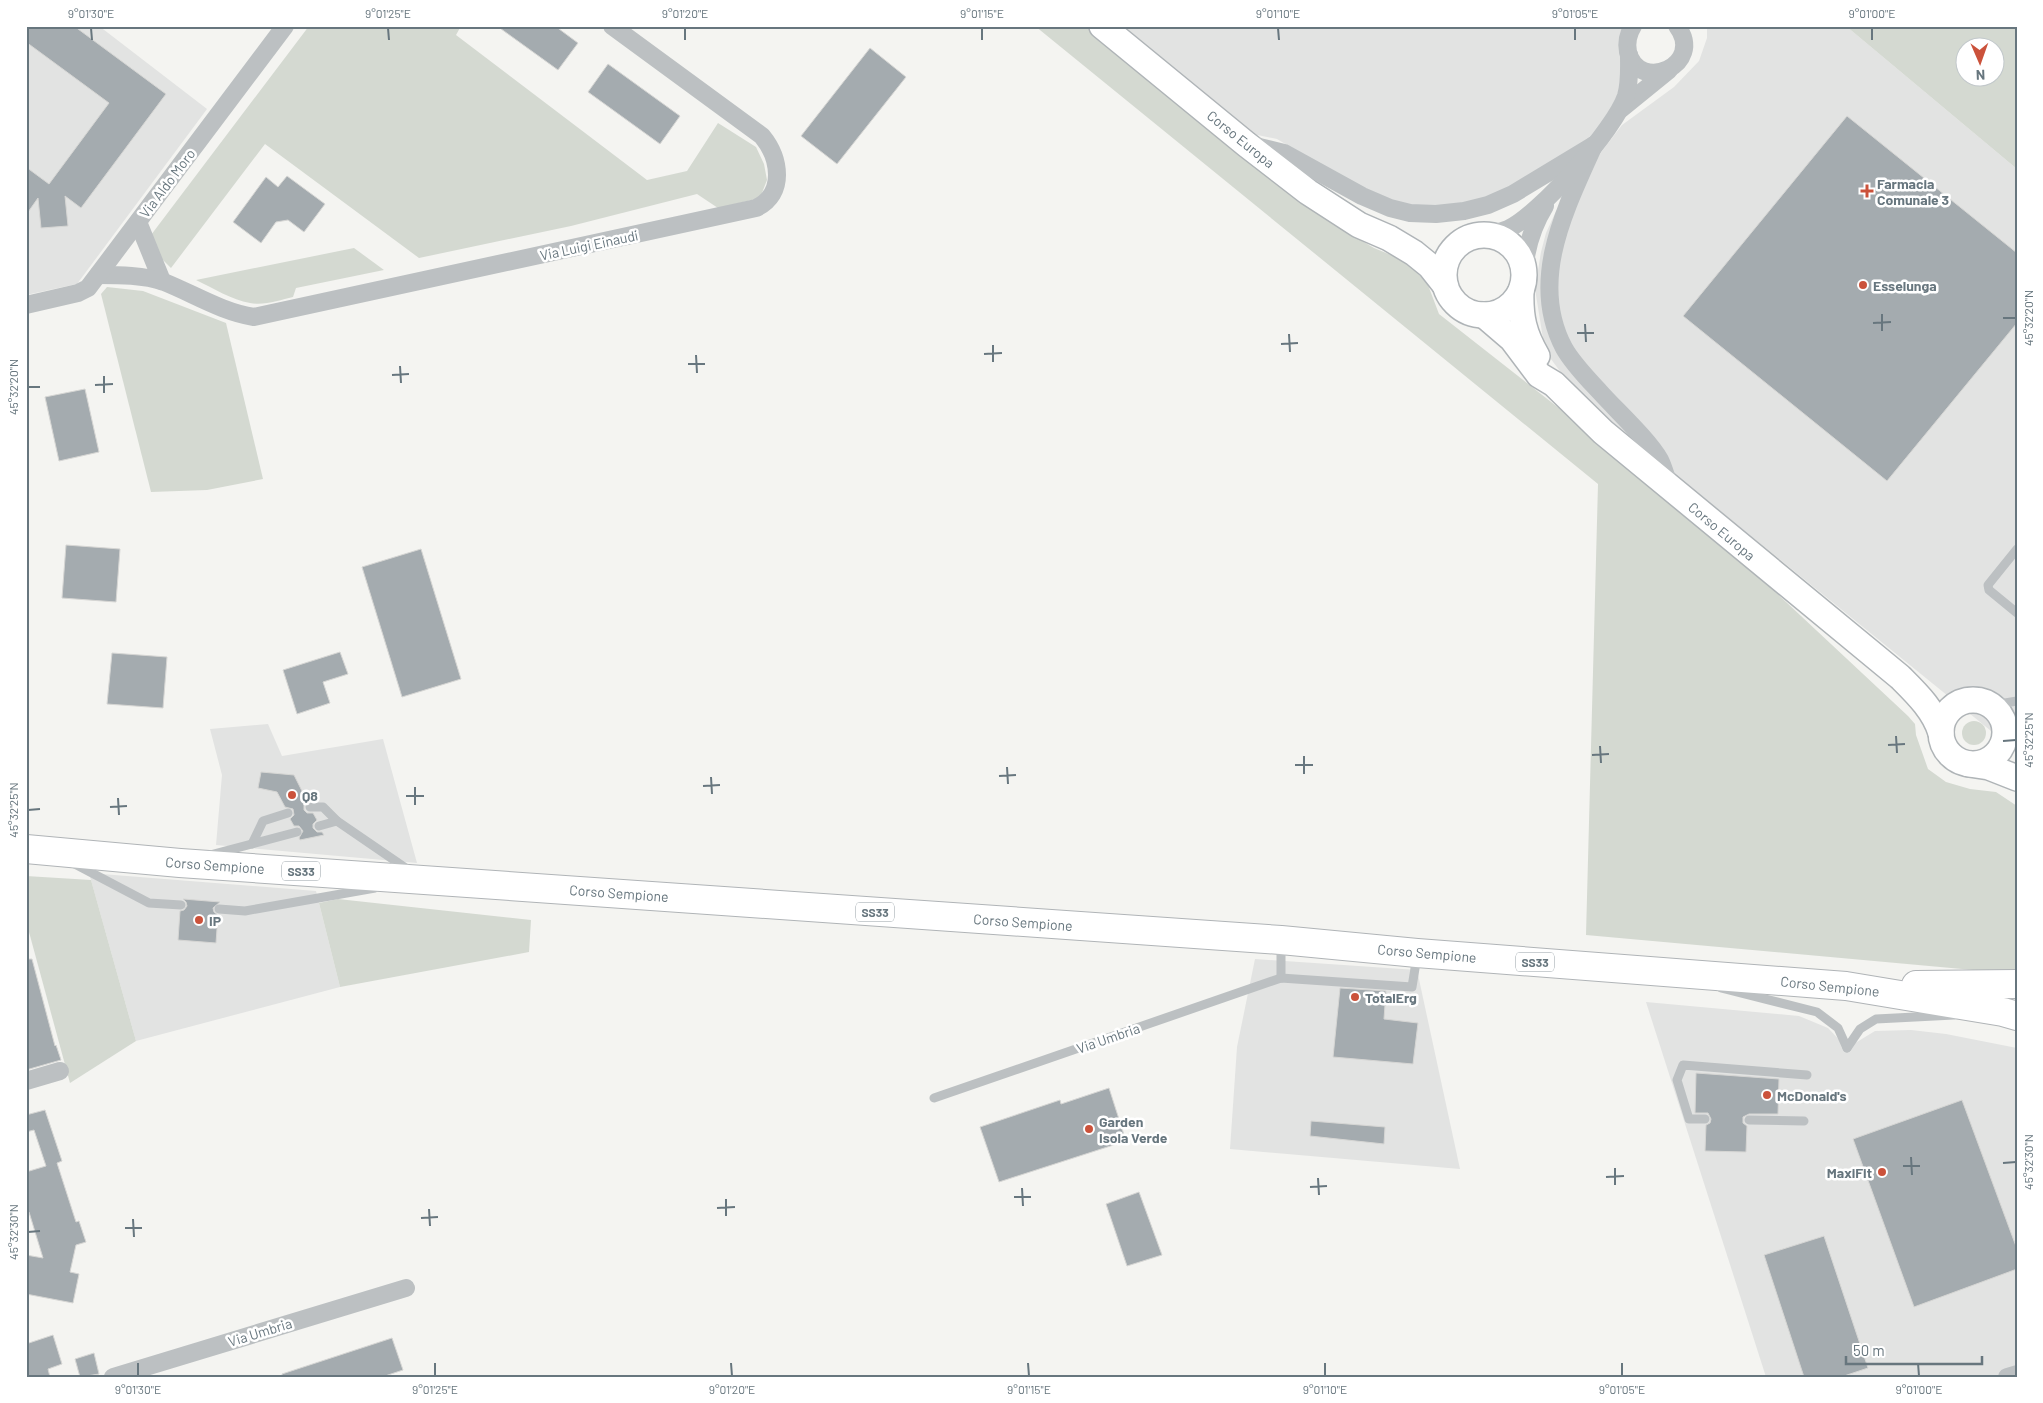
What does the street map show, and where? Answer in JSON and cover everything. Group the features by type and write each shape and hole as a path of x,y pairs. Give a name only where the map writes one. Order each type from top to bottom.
{"main road":[{"name":"Corso Europa","path":"1102,26 1246,144 1308,192 1358,225 1389,238 1414,253 1430,266 1445,285"},
{"name":"Corso Europa","path":"1389,238 1419,244 1436,244 1476,236"},
{"path":"1476,236 1495,236 1512,246 1518,253 1523,281 1516,300 1502,311 1484,316 1468,312 1455,304 1445,285 1443,274 1450,252 1458,244 1476,236"},
{"name":"Corso Europa","path":"1523,281 1522,322 1534,352 1554,384"},
{"name":"Corso Europa","path":"1484,316 1512,339 1539,375 1554,384 1603,432 1671,490 1895,672 1926,706 1934,717 1941,733"},
{"name":"Corso Europa","path":"1895,672 1938,696 1954,700 1977,701"},
{"path":"2017,763 2009,745 2009,726 1996,709 1977,701 1959,703 1949,710 1943,720 1941,733 1947,751 1955,759 1967,764 1982,765 2017,778"},
{"path":"1967,764 1985,762 1996,755 2001,748 2009,726"},
{"name":"Corso Sempione","path":"26,849 180,863 1281,940 1418,953 1846,986 2010,1014"},
{"path":"1846,986 2017,984"}],"street":[{"name":"Via Aldo Moro","path":"26,305 78,294 88,288 285,26"},
{"name":"Via Luigi Einaudi","path":"98,274 125,275 162,281 234,314 254,317 756,208 765,204 776,183 777,170 776,158 771,147 762,136 612,26"},
{"path":"1476,236 1509,229 1530,215 1550,197 1594,145 1619,111 1626,96 1630,76 1627,45 1628,36 1633,26"},
{"path":"1619,111 1674,66 1683,52 1684,43 1683,35 1677,26"},
{"path":"1629,55 1633,63 1649,72 1666,71 1674,66"},
{"path":"1246,144 1284,153 1362,196 1390,208 1410,213 1436,214 1464,211 1488,205 1513,194 1594,145"},
{"path":"1594,145 1569,201 1556,239 1549,285 1552,308 1564,347 1575,364 1637,431 1659,459 1671,490"},
{"path":"1523,281 1527,246 1532,231 1550,197"},
{"path":"138,222 162,281"},
{"path":"26,1081 60,1070"},
{"name":"Via Umbria","path":"113,1377 406,1288"},
{"path":"2008,1377 2017,1374"}],"lane":[{"path":"2017,550 1988,585 1989,590 2017,613"},
{"path":"1977,701 2005,703 2017,701"},
{"path":"310,807 323,807 338,821 422,880"},
{"path":"252,844 263,821 288,813"},
{"path":"320,826 338,821"},
{"path":"180,863 297,832"},
{"path":"54,852 149,903 181,906"},
{"path":"219,909 245,911 422,880"},
{"path":"1281,940 1281,978 1412,986 1418,953"},
{"path":"1653,971 1817,1012 1838,1028 1848,1048 1860,1029 1876,1019 2010,1014"},
{"name":"Via Umbria","path":"934,1098 1281,978"},
{"path":"1705,1120 1690,1119 1678,1080 1683,1065 1807,1075"},
{"path":"1749,1120 1804,1121"}],"shaded area":[{"path":"26,26 99,26 207,109 77,284 26,295"},
{"path":"309,26 461,26 456,35 647,180 687,171 718,123 756,147 764,164 767,180 760,198 718,208 697,194 571,226 419,258 265,144 171,268 162,259 151,235"},
{"path":"1035,26 1085,26 1297,198 1332,223 1374,248 1408,262 1428,285 1439,314 1569,416 1770,587 1908,716 1915,724 1916,735 1928,769 1946,782 1970,789 1996,792 2017,806 2017,974 1586,935 1598,484"},
{"path":"1115,26 1631,26 1628,76 1592,144 1512,192 1436,210 1379,200 1277,139 1243,132"},
{"path":"1707,26 1846,26 2017,169 2017,752 1613,424 1565,378 1545,351 1535,289 1546,233 1556,211 1622,125 1674,87 1699,61 1707,38"},
{"path":"1846,26 2017,26 2017,169"},
{"path":"354,248 384,270 296,288 293,297 261,304 236,299 196,280"},
{"path":"107,287 143,291 226,323 263,479 207,490 151,492 101,294"},
{"path":"1974,721 1983,724 1986,733 1983,742 1974,745 1965,742 1962,733 1965,724"},
{"path":"268,724 282,756 383,739 417,863 216,845 222,775 210,729"},
{"path":"89,873 316,891 340,987 136,1041"},
{"path":"26,876 91,880 136,1041 70,1083 26,921"},
{"path":"338,899 531,920 529,952 340,987 319,903"},
{"path":"1255,959 1417,970 1460,1169 1230,1149 1237,1047"},
{"path":"1646,1002 1799,1016 1828,1028 1847,1048 1875,1031 1911,1030 1946,1034 2017,1048 2017,1370 1994,1377 1766,1377"}],"building":[{"path":"26,26 74,26 166,94 81,208 65,196 68,226 41,228 38,198 26,215 26,167 49,184 109,103 26,42"},
{"path":"497,26 555,26 578,43 558,70"},
{"path":"870,48 906,77 837,164 801,136"},
{"path":"608,64 680,116 660,144 588,92"},
{"name":"Esselunga","path":"1847,116 2017,253 2017,323 1887,481 1683,316"},
{"path":"287,176 325,204 304,232 288,220 276,222 261,243 233,222 266,177 278,187"},
{"path":"85,389 99,452 59,461 45,397"},
{"path":"66,545 120,549 116,602 62,598"},
{"path":"421,549 461,679 402,697 362,567"},
{"path":"340,652 348,674 323,682 330,703 297,714 283,670"},
{"path":"112,653 167,657 163,708 107,704"},
{"path":"261,772 294,775 307,801 304,804 304,810 307,813 313,813 317,820 313,824 313,828 324,835 300,840 299,838 303,831 299,826 294,826 290,819 294,815 293,809 285,807 277,792 258,788"},
{"path":"183,899 220,902 213,908 214,912 218,915 216,943 178,940 180,911 184,910 187,906"},
{"path":"26,959 32,959 55,1046 61,1060 26,1070"},
{"path":"1340,988 1386,991 1384,1019 1418,1023 1413,1064 1333,1057"},
{"path":"1696,1073 1779,1079 1778,1114 1749,1114 1743,1117 1743,1123 1747,1126 1746,1152 1705,1151 1706,1125 1710,1123 1711,1119 1708,1113 1695,1113"},
{"path":"1109,1088 1126,1141 999,1182 980,1127 1060,1100 1061,1104"},
{"path":"1962,1100 2017,1249 2017,1269 1914,1307 1853,1139"},
{"path":"45,1110 62,1161 57,1163 76,1222 79,1221 86,1242 76,1245 70,1272 79,1274 73,1303 26,1294 26,1255 43,1258 29,1212 26,1213 26,1172 46,1166 34,1130 26,1132 26,1115"},
{"path":"1311,1121 1385,1127 1384,1144 1310,1136"},
{"path":"1139,1192 1162,1255 1127,1266 1106,1204"},
{"path":"1824,1236 1868,1368 1841,1377 1804,1377 1764,1255"},
{"path":"53,1335 62,1364 48,1369 50,1377 26,1377 26,1344"},
{"path":"392,1338 403,1370 382,1377 282,1377 282,1374"},
{"path":"94,1353 99,1374 80,1377 75,1359"}],"place":[{"name":"Farmacia Comunale 3","path":"1867,191"},
{"name":"Esselunga","path":"1863,285"},
{"name":"Q8","path":"292,795"},
{"name":"IP","path":"199,920"},
{"name":"TotalErg","path":"1355,997"},
{"name":"McDonald's","path":"1767,1095"},
{"name":"Garden Isola Verde","path":"1089,1129"},
{"name":"MaxiFit","path":"1882,1172"}]}
